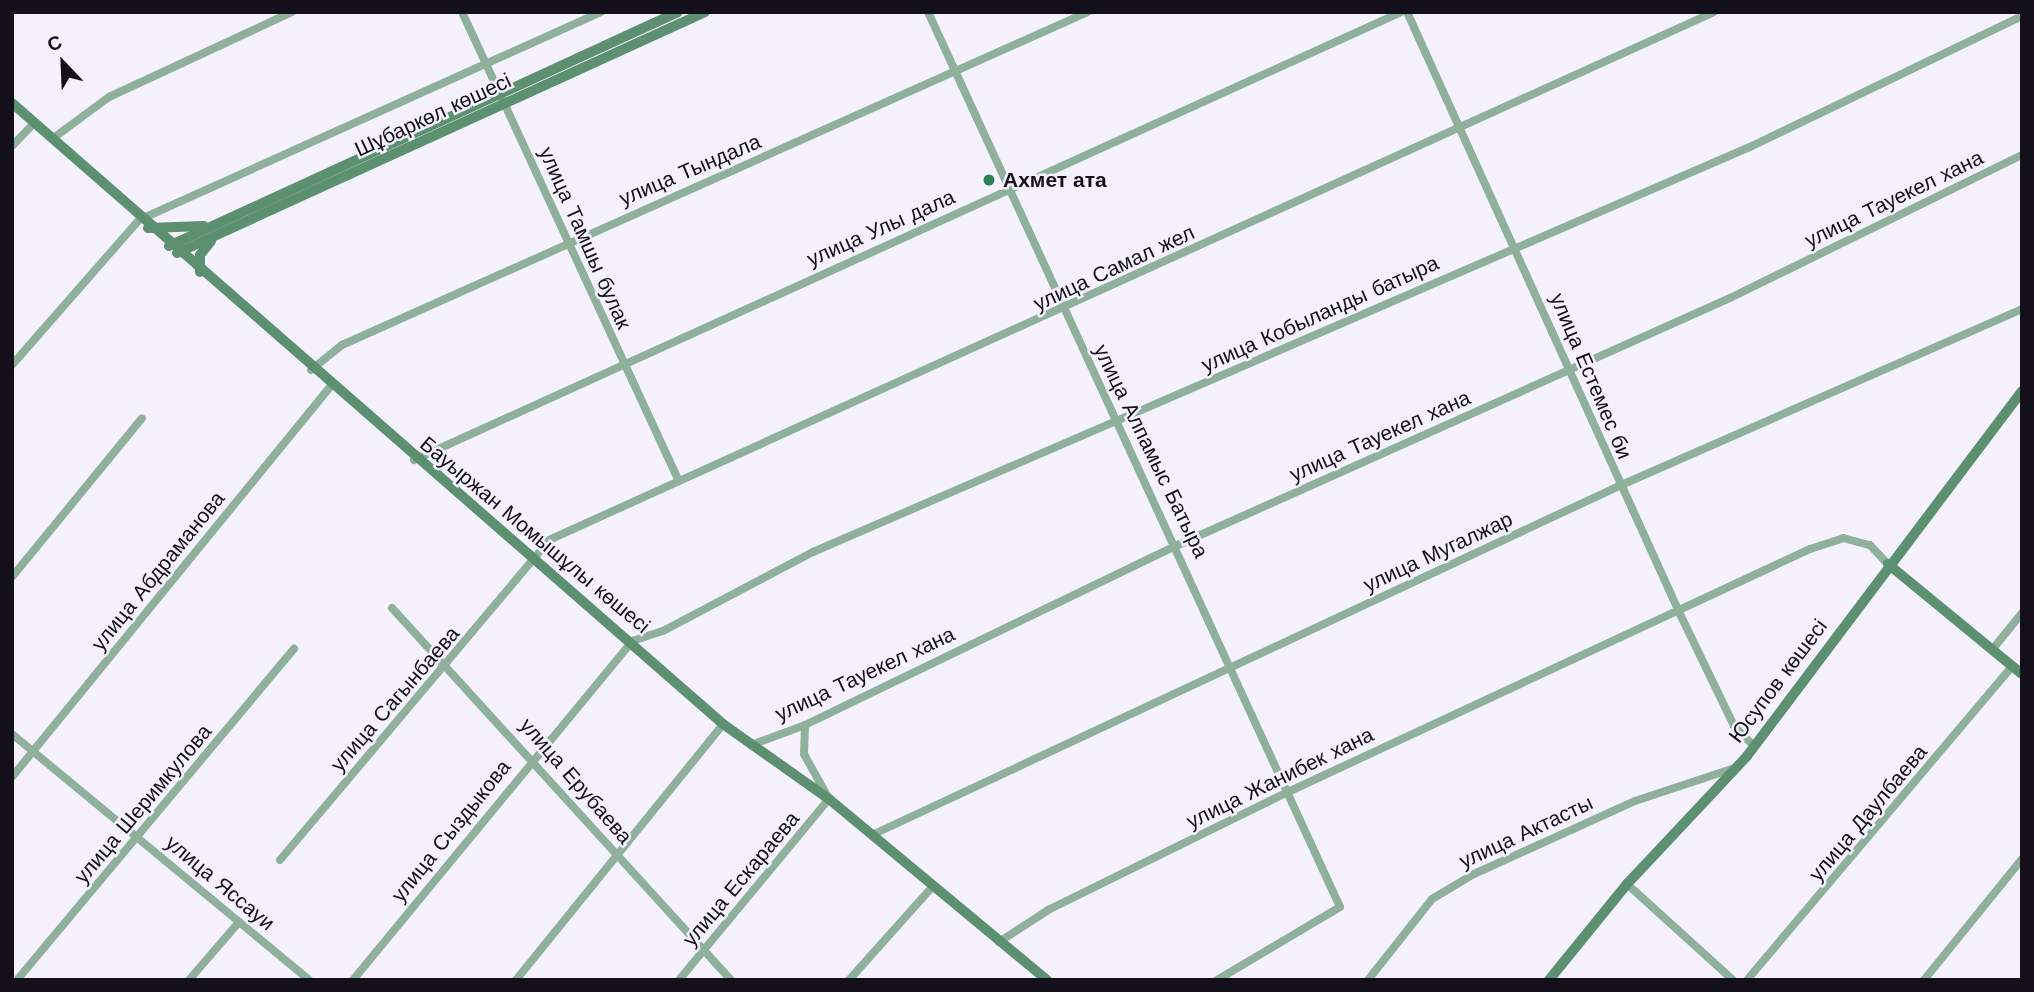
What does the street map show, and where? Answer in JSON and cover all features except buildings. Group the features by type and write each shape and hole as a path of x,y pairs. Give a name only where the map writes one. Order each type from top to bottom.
{"street":[{"path":"52,139 109,97 292,12"},
{"name":"улица Тамшы булак","path":"462,12 569,242 620,363 677,477"},
{"name":"Шұбаркөл көшесі","path":"143,224 601,12"},
{"name":"Шұбаркөл көшесі","path":"173,250 216,236 678,12"},
{"name":"Шұбаркөл көшесі","path":"173,250 220,223 705,12"},
{"name":"улица Алпамыс Батыра","path":"928,12 1064,311 1178,545 1340,907 1217,980"},
{"name":"улица Тындала","path":"311,370 342,345 569,242 957,74 1088,12"},
{"name":"улица Улы дала","path":"414,460 620,363 1401,12"},
{"name":"улица Естемес би","path":"1407,12 1572,369 1619,486 1734,726 1754,746"},
{"name":"улица Самал жел","path":"537,561 549,540 677,477 1064,311 1714,12"},
{"name":"улица Кобыланды батыра","path":"632,641 697,615 813,552 1119,424 1517,250 2022,16"},
{"name":"Бауыржан Момышұлы көшесі","path":"12,103 143,224 414,460 632,641 723,724 829,799 934,885 1039,977"},
{"path":"12,146 34,122"},
{"name":"улица Тауекел хана","path":"751,745 805,724 1178,545 1572,369 2022,155"},
{"path":"12,365 143,224 220,223"},
{"path":"200,272 200,255 216,236"},
{"name":"улица Мугалжар","path":"872,835 1619,486 2022,309"},
{"name":"улица Абдраманова","path":"12,777 330,387"},
{"name":"Юсупов көшесі","path":"1549,980 1627,884 1754,746 1888,565 2022,391"},
{"path":"12,577 142,418"},
{"name":"улица Жанибек хана","path":"999,942 1048,910 1288,792 1581,655 1843,538 1870,545 1888,565"},
{"name":"улица Сагынбаева","path":"280,860 537,561"},
{"path":"1888,565 2022,674"},
{"name":"улица Ерубаева","path":"393,608 533,757 731,980"},
{"path":"1992,650 2022,613"},
{"name":"улица Сыздыкова","path":"353,980 533,757 632,641"},
{"name":"улица Шеримкулова","path":"17,980 294,649"},
{"name":"улица Даулбаева","path":"1747,980 2012,666"},
{"path":"516,980 619,857 723,724"},
{"path":"805,724 804,754 829,799"},
{"name":"улица Яссауи","path":"12,734 309,980"},
{"name":"улица Актасты","path":"1368,980 1432,899 1474,874 1635,801 1735,768"},
{"name":"улица Ескараева","path":"679,980 829,799"},
{"path":"1924,980 2022,859"},
{"path":"1627,884 1733,980"},
{"path":"849,980 934,885"},
{"path":"189,980 239,922"}],"place":[{"name":"Ахмет ата","path":"989,180"}]}
